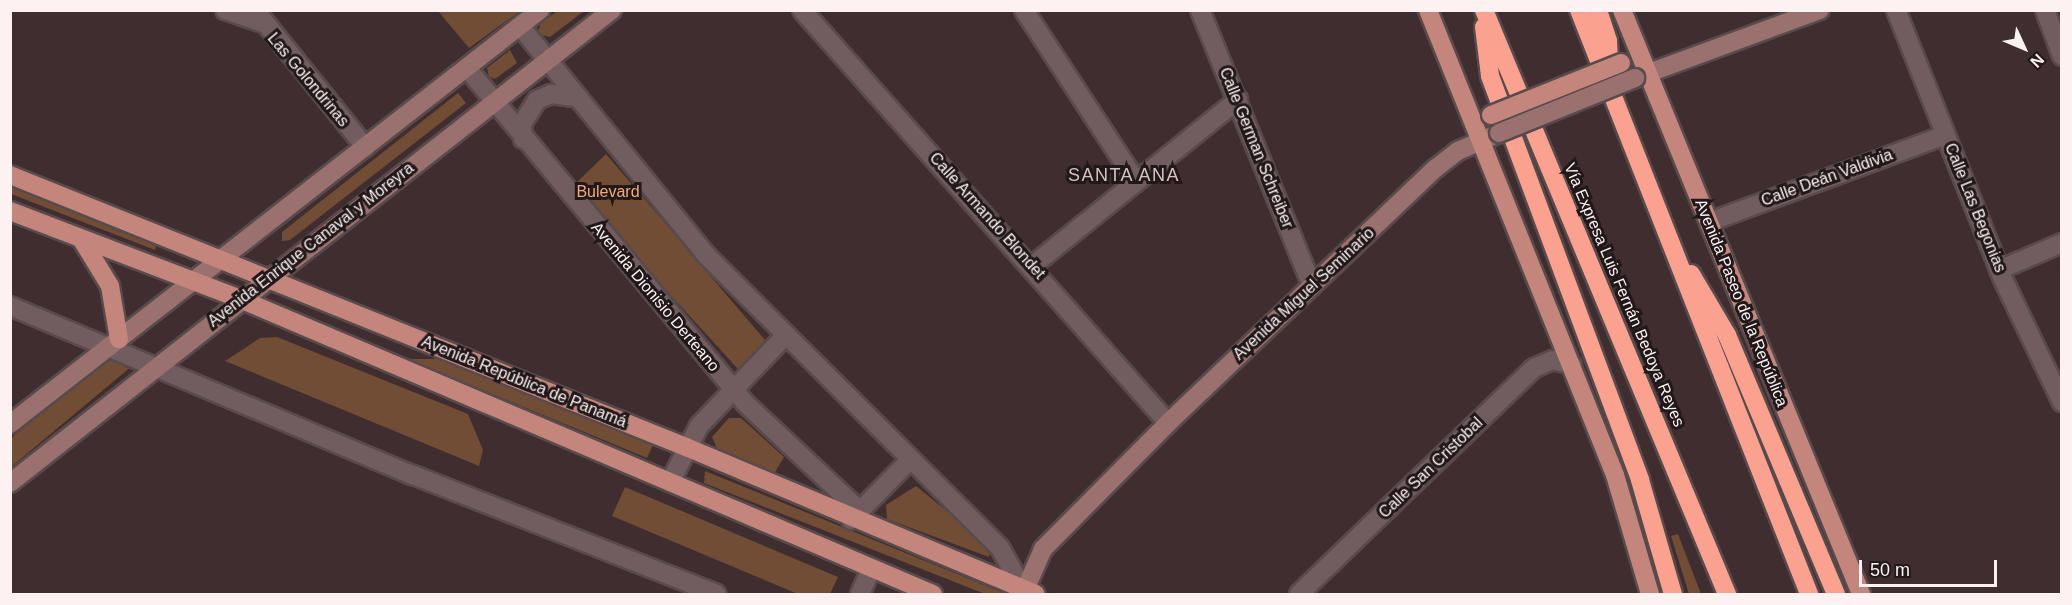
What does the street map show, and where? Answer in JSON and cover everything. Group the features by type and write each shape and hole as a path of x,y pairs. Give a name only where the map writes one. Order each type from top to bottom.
{"highway":[{"path":"1483,10 1490,76 1640,480 1673,594"},
{"name":"Vía Expresa Luis Fernán Bedoya Reyes","path":"1483,10 1727,594"},
{"path":"1579,10 1611,98 1809,594"},
{"path":"1598,10 1608,41 1611,98"},
{"path":"1672,248 1727,335 1836,594"}],"main road":[{"path":"1428,10 1478,141 1572,364 1615,475 1646,589"},
{"name":"Avenida Paseo de la República","path":"1622,10 1634,43 1641,76 1709,222 1861,594"},
{"path":"1465,105 1491,115 1621,63 1634,43"},
{"name":"Avenida República de Panamá","path":"10,175 855,515 1029,593"},
{"name":"Avenida República de Panamá","path":"10,212 240,299 933,594"},
{"path":"82,240 108,280 113,343"}],"street":[{"path":"225,10 257,16"},
{"path":"10,424 194,283 540,10"},
{"name":"Avenida Enrique Canaval y Moreyra","path":"10,483 158,368 240,299 612,10"},
{"name":"Calle Armando Blondet","path":"802,10 1032,266 1168,423"},
{"path":"1024,10 1136,181"},
{"name":"Calle German Schreiber","path":"1200,10 1312,286"},
{"name":"Avenida Miguel Seminario","path":"1029,593 1043,549 1168,423 1436,168 1478,141 1499,132 1641,76 1820,10"},
{"name":"Calle Las Begonias","path":"1896,10 1999,270 2061,402"},
{"path":"2045,10 2061,56"},
{"name":"Las Golondrinas","path":"257,16 364,147"},
{"path":"520,26 705,254 784,337 1000,548 1029,593"},
{"name":"Avenida Dionisio Derteano","path":"467,68 523,139 733,389 855,515"},
{"path":"523,139 522,124 537,100 550,94 579,98"},
{"path":"1032,266 1238,100"},
{"name":"Calle Deán Valdivia","path":"1709,222 1946,135"},
{"path":"1999,270 2061,243"},
{"path":"10,306 113,343 158,368 717,594"},
{"path":"670,482 686,447 733,389 784,337"},
{"name":"Calle San Cristobal","path":"1299,594 1534,368 1553,360 1572,364"},
{"path":"855,515 909,461"},
{"path":"860,594 871,569"}],"green space":[{"path":"438,11 520,11 469,48"},
{"path":"557,11 584,11 550,37 537,34 541,23"},
{"path":"510,50 517,63 495,79 489,77 487,68"},
{"path":"458,93 466,103 290,240 282,241 282,232"},
{"name":"Bulevard","path":"606,154 766,341 738,369 572,187"},
{"path":"11,185 156,246 155,250 11,194"},
{"path":"277,337 468,414 483,450 479,466 225,361 260,338"},
{"path":"112,357 132,366 11,467 11,438"},
{"path":"408,359 446,359 653,445 647,458"},
{"path":"729,418 741,418 784,457 774,474 718,451 712,437"},
{"path":"705,471 1006,594 985,594 704,483"},
{"path":"916,486 990,546 989,557 887,519 886,505"},
{"path":"625,487 838,577 830,594 798,594 612,516"},
{"path":"1678,534 1701,594 1689,594 1671,536"}],"district":[{"name":"SANTA ANA","path":"1124,175"}]}
